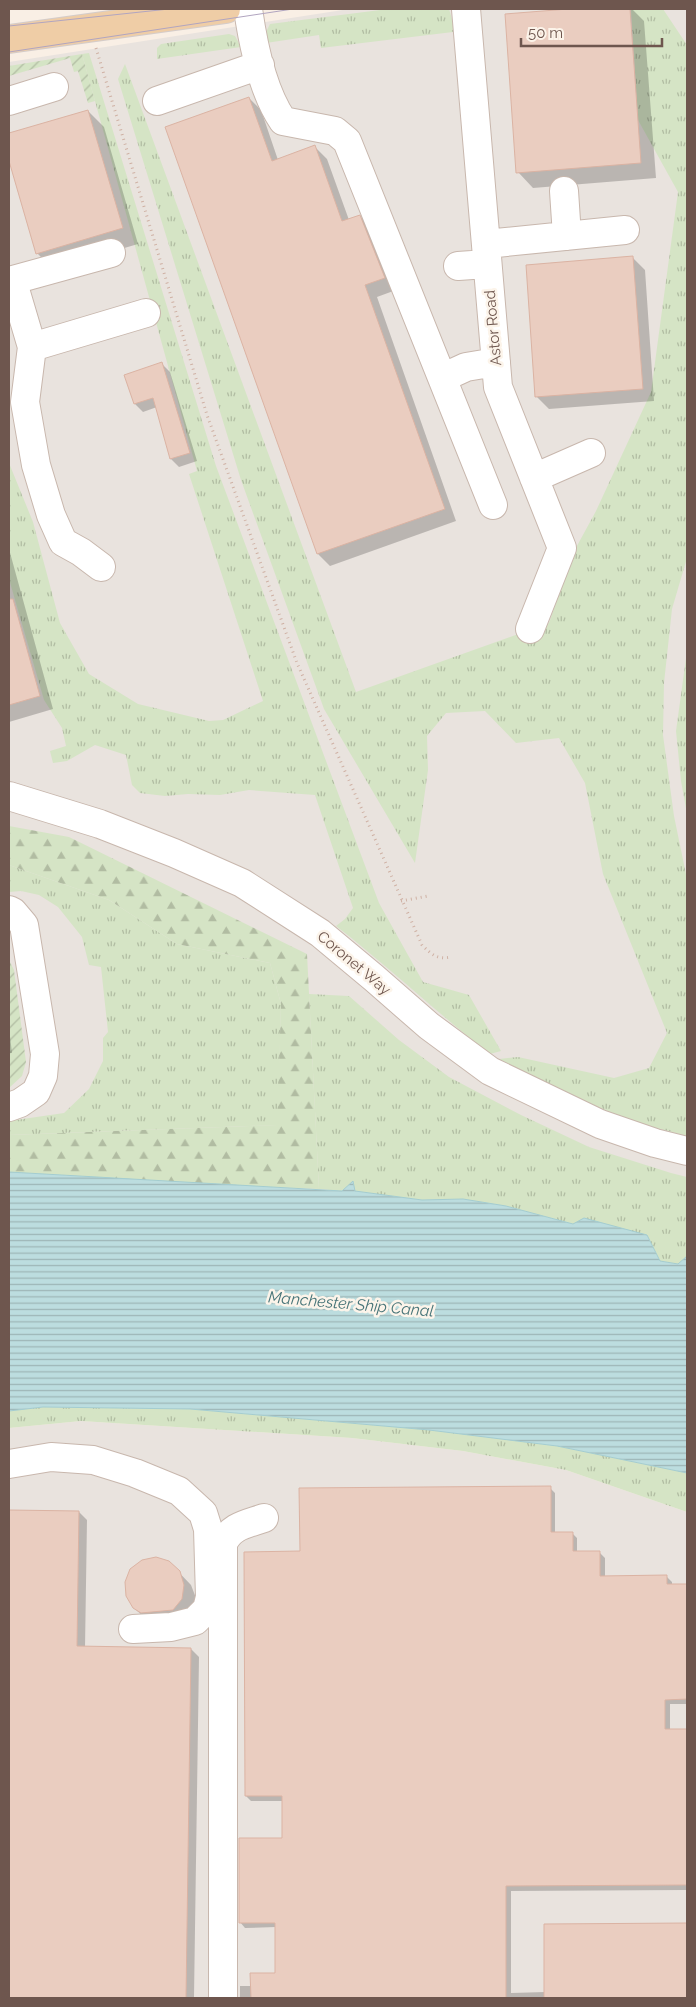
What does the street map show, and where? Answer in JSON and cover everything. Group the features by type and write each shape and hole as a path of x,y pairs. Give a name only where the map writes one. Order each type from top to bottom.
{"main road":[{"path":"9,39 226,9"}],"street":[{"path":"248,9 260,65 273,106 283,121 335,131 347,141 494,505"},
{"name":"Astor Road","path":"466,9 498,387 562,548 530,630"},
{"path":"157,101 260,65"},
{"path":"9,101 54,87"},
{"path":"564,191 567,236"},
{"path":"458,266 487,254 567,236 625,230"},
{"path":"101,567 63,542 51,515 36,465 25,402 32,347 11,279 111,252"},
{"path":"32,347 146,314"},
{"path":"442,378 466,367 496,362"},
{"path":"534,478 591,454"},
{"name":"Coronet Way","path":"9,796 100,824 174,853 242,883 320,933 428,1026 490,1071 600,1124 654,1143 687,1151"},
{"path":"9,910 24,925 44,1054 43,1076 36,1092 20,1103 9,1107"},
{"path":"9,1464 51,1457 93,1460 135,1473 179,1490 203,1513 208,1529 210,1597 208,1609 195,1621 171,1628 133,1629"},
{"path":"223,1998 223,1544 226,1535 236,1528 264,1518"}],"path":[{"path":"91,28 207,414 297,663 422,945 431,955 442,959 451,957"},
{"path":"402,901 428,896"}],"shaded area":[{"path":"349,9 687,9 687,1256 660,1261 647,1235 584,1218 573,1224 506,1206 463,1199 422,1200 352,1182 342,1191 9,1172 9,62"},
{"path":"81,1421 352,1438 463,1451 566,1470 687,1512 687,1998 9,1998 9,1428"}],"green space":[{"path":"388,9 449,9 455,29 453,32 321,48 319,35 266,43 266,32 270,24"},
{"path":"631,9 663,9 687,45 687,558 672,609 664,683 663,735 674,816 687,879 687,1136 637,1123 575,1098 499,1059 518,1057 614,1078 649,1068 667,1033 603,874 585,783 559,738 516,743 485,711 446,713 427,736 428,770 415,863 324,709 241,480 118,79 125,64 356,692 549,623 572,555 596,511 651,392 678,192 638,120"},
{"path":"229,34 235,36 241,47 157,59 157,48 161,44"},
{"path":"89,53 216,466 379,903 423,982 469,995 501,1051 490,1054 336,926 345,919 353,908 315,795 249,790 220,795 188,794 165,796 140,793 132,785 126,755 95,745 67,761 53,763 50,751 66,746 62,728 44,700 9,579 9,463 33,522 60,623 89,674 138,704 209,721 223,720 263,701 189,474 197,471 82,54"},
{"path":"82,54 95,101 88,103 78,71 74,72 70,58 9,76 9,66"},
{"path":"687,651 687,814 681,781 676,731"},
{"path":"9,826 69,837 307,954 319,1189 218,1185 9,1172 9,1135 277,1125 281,1004 270,963 177,944 109,900 9,865"},
{"path":"9,865 109,900 177,944 270,963 281,1004 278,1125 9,1135 9,1121 64,1113 89,1089 103,1061 103,1038 108,1032 101,967 89,965 82,937 58,907 39,895 21,891 9,892"},
{"path":"9,960 14,970 26,1062 22,1076 9,1088"},
{"path":"309,994 349,996 399,1040 449,1077 521,1115 589,1147 687,1177 687,1256 678,1264 660,1261 647,1235 573,1224 506,1206 463,1199 422,1200 354,1191 353,1182 342,1191 319,1189"},
{"path":"43,1407 190,1409 429,1430 557,1446 687,1473 687,1512 566,1470 463,1451 352,1438 81,1421 9,1428 9,1411"}],"water":[{"name":"Manchester Ship Canal","path":"9,1172 342,1191 353,1181 355,1191 422,1200 463,1199 506,1206 573,1224 584,1218 647,1235 660,1261 678,1264 687,1256 687,1473 557,1446 429,1430 190,1409 43,1407 9,1411"}],"building":[{"path":"568,9 630,9 641,163 516,173 505,14"},
{"path":"249,97 272,161 315,145 342,221 360,215 385,278 365,285 445,509 317,554 165,127"},
{"path":"88,110 123,228 36,254 9,161 9,133"},
{"path":"633,256 643,389 535,397 526,265"},
{"path":"162,362 190,453 170,459 153,398 134,404 124,375"},
{"path":"9,599 13,599 40,696 9,705"},
{"path":"551,1486 551,1532 573,1532 573,1551 600,1551 600,1576 667,1575 667,1584 687,1584 687,1699 665,1700 665,1729 687,1729 687,1885 506,1886 506,1998 251,1998 250,1973 275,1973 275,1923 239,1923 239,1838 282,1838 282,1796 245,1796 244,1552 300,1551 299,1488"},
{"path":"9,1510 79,1511 77,1646 191,1648 186,1998 9,1998"},
{"path":"156,1557 169,1561 180,1571 184,1585 182,1599 173,1610 141,1613 133,1608 126,1596 125,1582 130,1569 142,1560"},
{"path":"687,1923 687,1998 544,1998 544,1924"}],"tram line":[{"path":"9,26 169,9"},
{"path":"9,52 293,9"}]}
